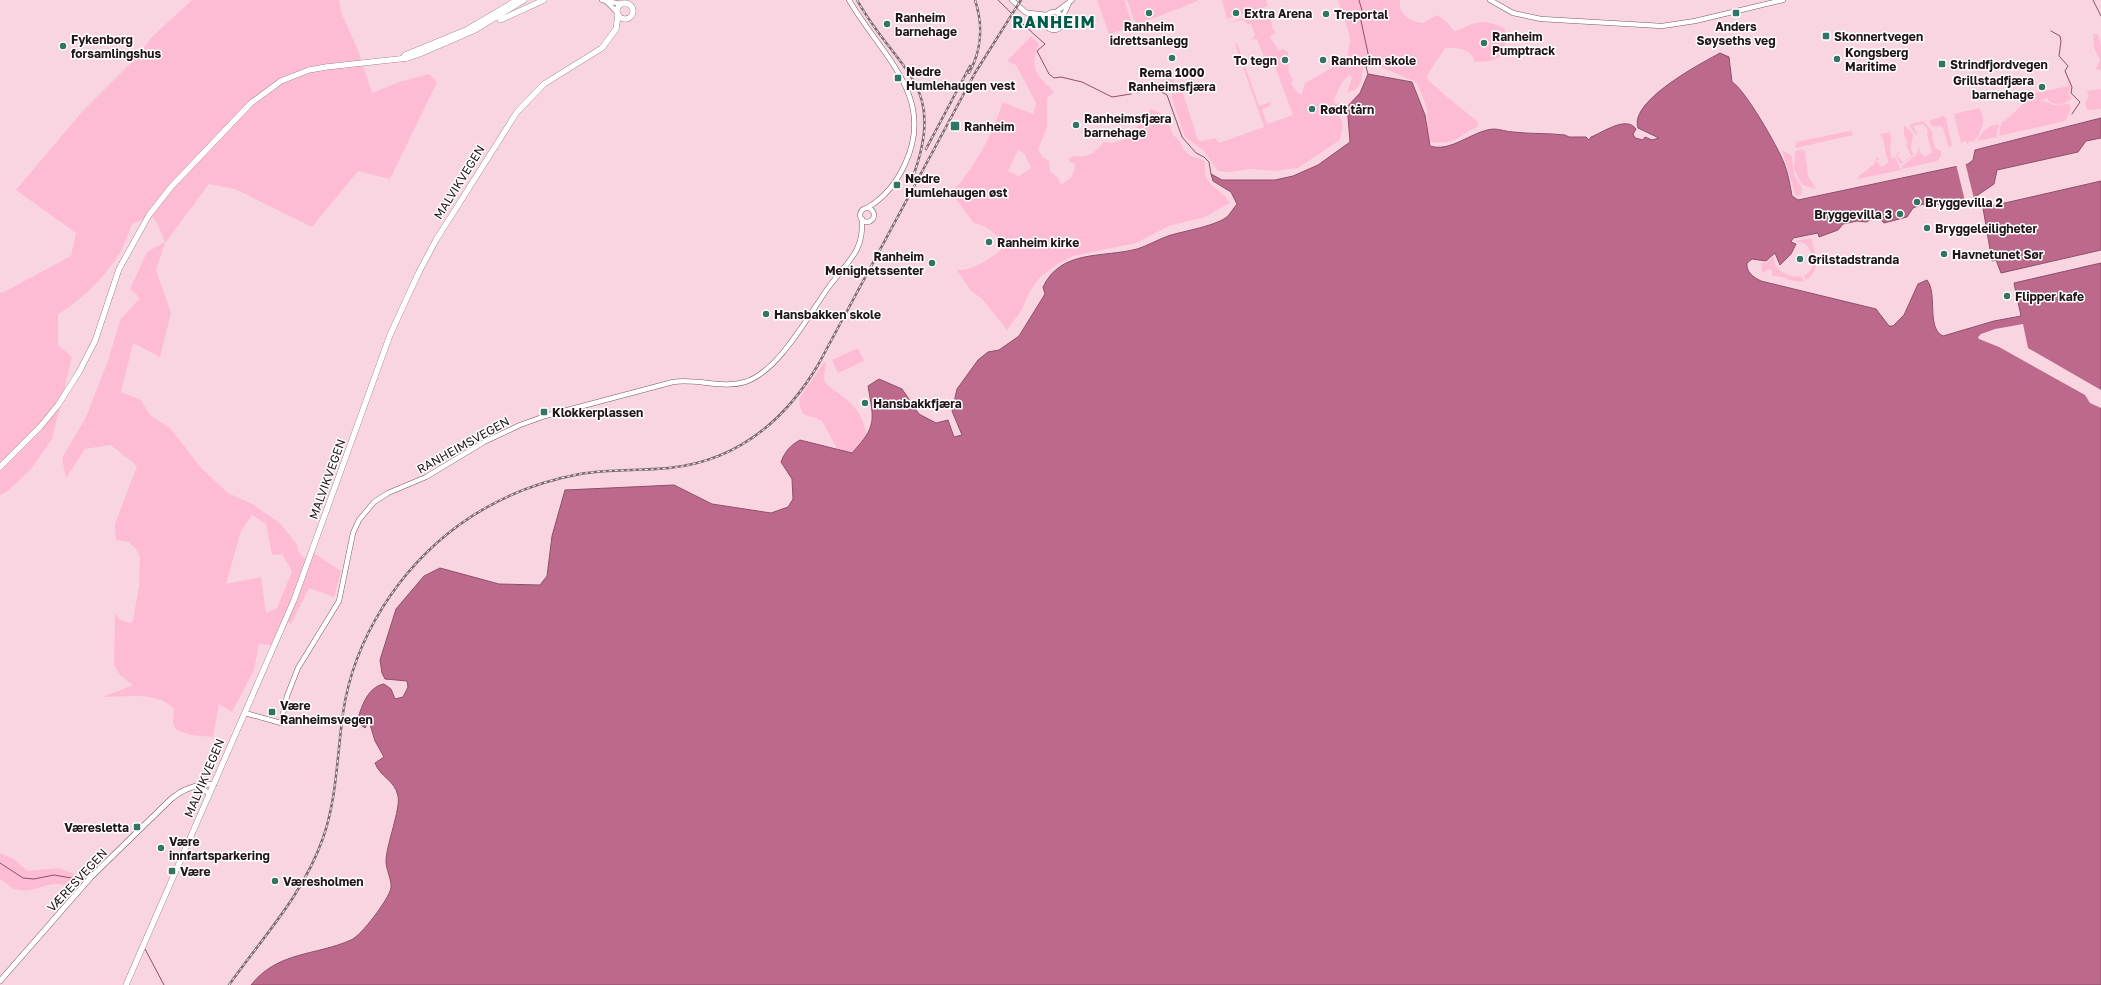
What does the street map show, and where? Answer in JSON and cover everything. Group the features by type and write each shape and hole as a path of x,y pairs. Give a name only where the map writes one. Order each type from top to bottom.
{"main road":[{"path":"403,58 405,55 466,30 517,0"},
{"path":"0,467 40,427 58,405 79,372 95,341 118,269 149,215 171,187 239,115 264,92 299,73 326,67 408,58 446,44 488,23 524,0"},
{"path":"488,23 544,0"},
{"path":"631,6 624,2 617,14 622,19 628,19 633,13 631,6 634,0"},
{"name":"MALVIKVEGEN","path":"616,29 617,14"},
{"name":"MALVIKVEGEN","path":"126,985 305,573 390,335 436,240 509,124 528,98 549,80 598,51 616,29 628,19"},
{"name":"VÆRESVEGEN","path":"0,980 104,863 172,798 183,790 194,786 214,784"},
{"path":"194,786 210,793"}],"street":[{"path":"849,0 902,78 910,93 913,109 913,137 908,158 897,178 881,198 874,212 873,219 870,222 862,219 861,211 881,198"},
{"path":"1012,0 1024,11 1045,24 1049,29 1057,30 1062,25 1062,18 1070,2"},
{"path":"1490,0 1513,12 1541,19 1656,26 1690,22 1783,0"},
{"path":"605,1 624,2"},
{"path":"605,1 617,14"},
{"path":"1024,11 1047,15 1056,12 1070,2"},
{"path":"1056,12 1062,18"},
{"path":"1045,24 1047,15"},
{"path":"867,208 874,212"},
{"name":"RANHEIMSVEGEN","path":"245,713 281,723 287,696 298,668 339,601 353,533 359,520 374,502 388,493 426,478 502,433 533,420 672,382 689,380 728,384 744,382 757,376 768,367 801,328 827,289 857,250 862,233 862,219"},
{"name":"RANHEIMSVEGEN","path":"862,233 870,222"}],"shaded area":[{"path":"192,0 339,0 341,12 358,50 372,93 399,82 429,74 437,82 390,179 358,171 312,227 235,189 209,184 165,243 156,270 171,313 160,357 133,343 121,392 141,400 150,415 170,428 202,469 228,493 254,505 281,524 297,545 298,551 305,559 309,550 341,571 334,597 309,588 291,624 283,618 271,645 259,644 254,670 232,712 219,704 213,737 191,735 176,730 173,723 174,709 167,703 159,700 141,696 103,697 133,685 120,675 114,665 115,613 119,619 123,621 130,623 133,621 139,586 140,557 136,549 129,542 116,540 115,524 137,466 111,445 85,449 66,478 62,458 86,417 109,358 120,320 140,298 130,289 147,252 165,242 156,221 151,216 132,224 120,253 107,271 84,295 58,314 58,345 72,357 52,439 31,469 9,490 0,495 0,292 2,293 71,256 76,233 16,190 80,114 133,61 153,36","holes":["252,515 266,524 272,555 282,554 292,571 277,608 266,613 261,577 226,584 241,531"]},
{"path":"1097,0 1124,0 1133,26 1109,34"},
{"name":"Ranheim idrettsanlegg","path":"1127,0 1197,0 1198,1 1136,25"},
{"name":"Extra Arena","path":"1222,0 1266,0 1268,6 1227,19"},
{"path":"1338,0 1400,0 1401,10 1409,19 1423,23 1437,15 1448,23 1454,31 1480,22 1493,23 1504,28 1506,35 1505,43 1500,57 1490,61 1475,62 1471,54 1463,50 1445,48 1430,70 1427,78 1479,123 1476,128 1458,138 1449,141 1440,143 1427,141 1424,137 1428,123 1427,110 1417,84 1414,81 1366,61 1360,84 1357,88 1353,91 1347,92 1352,78 1350,75 1343,81 1333,101 1336,104 1340,102 1338,110 1343,125 1340,140 1298,168 1274,171 1251,169 1230,172 1218,171 1204,151 1185,137 1172,98 1172,93 1176,94 1176,91 1168,79 1172,79 1181,87 1198,140 1201,141 1215,138 1219,143 1264,127 1235,44 1237,43 1259,106 1271,102 1270,106 1262,109 1267,124 1293,115 1273,61 1262,65 1261,59 1264,57 1257,39 1252,40 1255,35 1251,24 1248,24 1242,20 1228,23 1266,10 1269,13 1273,29 1276,32 1270,37 1279,51 1283,49 1288,52 1289,73 1293,80 1291,84 1299,94 1302,94 1305,83 1347,59 1350,41 1349,33"},
{"path":"2093,34 2098,34 2101,46 2101,71 2096,69 2100,60 2094,48"},
{"path":"1031,36 1039,44 1034,60 1036,71 1054,92 1047,98 1047,127 1038,150 1042,157 1049,161 1050,171 1058,178 1061,185 1069,179 1074,171 1075,164 1070,162 1069,158 1091,154 1104,142 1113,143 1125,139 1135,128 1149,117 1150,109 1160,113 1166,118 1173,135 1187,153 1204,161 1206,177 1212,185 1228,199 1230,203 1205,217 1169,226 1136,243 1073,256 1059,263 1040,277 1030,291 1021,311 1007,330 982,299 971,291 957,270 969,269 991,257 1001,250 1000,240 993,232 974,223 951,193 967,174 982,150 999,113 1002,102 1033,114 1036,103 1016,65 1007,61","holes":["1018,150 1024,153 1031,168 1019,176 1008,171"]},
{"path":"1720,53 1729,57 1732,82 1752,106 1781,155 1788,175 1792,196 1798,200 1968,164 1973,160 1975,150 2101,118 2101,138 2086,141 2078,152 1997,170 1994,184 1975,197 1930,206 1923,204 1913,208 1907,217 1884,223 1878,217 1866,222 1857,221 1843,224 1838,230 1819,237 1818,233 1793,238 1791,242 1796,244 1791,254 1780,265 1775,253 1766,261 1752,259 1747,263 1747,266 1751,274 1761,281 1876,309 1889,326 1893,326 1904,315 1918,284 1927,280 1932,294 1933,318 1935,326 1938,332 1943,336 1994,321 2021,316 2014,283 2101,263 2101,985 251,985 262,974 285,960 337,945 356,937 374,917 389,893 391,885 386,861 397,809 398,796 394,786 380,772 375,763 384,757 375,741 369,721 365,728 357,722 366,699 373,689 384,684 391,689 395,699 403,697 408,687 407,681 385,679 382,673 380,660 396,609 424,576 440,568 499,584 540,585 547,576 552,536 565,490 674,485 712,504 771,513 788,507 793,499 792,479 781,462 786,452 791,446 800,440 852,453 870,429 872,422 872,407 868,386 879,379 902,389 919,414 936,423 948,420 954,437 962,435 952,411 957,389 978,360 988,352 999,350 1019,336 1045,294 1043,287 1051,275 1060,266 1084,257 1137,249 1168,236 1223,220 1237,204 1231,192 1213,181 1211,174 1222,180 1275,180 1293,176 1318,165 1350,142 1348,117 1345,109 1360,93 1368,74 1412,82 1425,115 1430,146 1438,147 1454,144 1486,130 1494,129 1519,133 1586,137 1589,140 1591,137 1620,124 1632,125 1636,129 1633,134 1635,138 1643,140 1645,137 1652,140 1659,138 1638,128 1638,117 1644,106 1668,84"},
{"path":"2066,76 2071,87 2068,93 2072,98 2067,102 2055,104 2049,102 2047,97 2045,100 2031,98 2031,94 2069,86"},
{"path":"2101,89 2101,109 2087,110 2085,103 2089,96 2087,91"},
{"path":"2038,99 2054,105 2069,104 2071,109 2065,121 1999,136 2001,123 2027,102"},
{"path":"1979,108 1983,121 1979,134 1974,142 1970,141 1967,144 1966,141 1961,143 1954,114"},
{"path":"1943,116 1946,118 1952,145 1949,148 1943,128 1939,126 1933,127 1929,121"},
{"path":"1924,121 1933,133 1932,136 1935,148 1941,151 1941,156 1937,161 1902,169 1902,166 1916,155 1919,148 1921,147 1919,151 1925,157 1932,152 1927,135 1928,130 1923,124 1913,126 1918,135 1915,134 1910,126 1911,124"},
{"path":"1999,124 1996,137 1977,141 1985,130 1991,126"},
{"path":"1904,125 1913,134 1911,149 1913,154 1916,153 1901,164 1896,157 1897,153 1900,152 1897,156 1903,162 1911,156 1906,144 1908,143 1904,135"},
{"path":"1852,131 1853,135 1795,148 1796,142"},
{"path":"1890,132 1890,152 1892,159 1895,157 1901,170 1858,179 1859,176 1874,164 1877,157 1879,159 1876,161 1882,167 1889,162 1886,155 1884,141 1880,134"},
{"path":"1801,149 1805,151 1808,176 1816,189 1802,185 1794,169 1795,151"},
{"path":"1782,150 1792,156 1794,175 1802,188 1801,196 1795,195"},
{"path":"2101,181 2101,250 2001,273 1996,260 1992,261 1983,208"},
{"path":"1811,238 1816,266 1811,276 1806,280 1804,276 1813,265 1812,256 1808,247 1804,243 1794,241"},
{"path":"1774,256 1775,265 1783,273 1791,276 1801,276 1804,281 1800,282 1772,276 1772,271 1769,269 1763,273 1761,263 1767,263"},
{"path":"858,348 864,361 838,373 832,360"},
{"path":"825,361 825,382 854,406 863,421 867,437 852,453 838,450 822,421 804,414 800,406 799,399"},
{"path":"0,853 14,859 27,871 59,868 75,874 78,878 66,886 54,884 31,890 19,890 11,887 0,879"}],"pier":[{"path":"1965,162 1974,199 1965,201 1956,164"},
{"path":"2023,324 2028,348 2101,390 2101,408 2090,403 2085,395 1999,347 1979,339 1978,337 1981,334 1995,329"}],"waterway":[{"path":"998,0 1045,44 1037,51 1049,74 1054,78 1061,77 1082,82 1112,97 1131,94"},
{"path":"1359,0 1363,14 1361,21 1369,58 1366,67 1368,74"},
{"path":"2093,0 2101,16"},
{"path":"2051,31 2060,36 2061,41 2059,56 2068,66 2065,71 2072,87 2071,93 2080,102 2072,114"},
{"path":"1137,92 1156,89 1167,95 1182,137 1196,153 1204,157 1209,162 1211,174"},
{"path":"0,863 23,878 34,879 54,875 77,879"},
{"path":"145,949 164,985"}],"railway":[{"path":"857,0 872,24 913,80 921,99 925,121 922,147 912,179"},
{"path":"969,73 977,55 980,37 978,9 975,0"},
{"path":"229,985 281,915 305,878 315,859 328,823 334,792 343,713 357,658 383,607 399,584 417,562 459,525 487,507 516,493 564,477 580,474 602,471 647,470 694,464 716,457 737,447 774,421 805,386 818,365 975,73 1021,0"},
{"path":"926,149 970,66"}],"place":[{"name":"Ranheim idrettsanlegg","path":"1149,13"},
{"name":"Extra Arena","path":"1236,13"},
{"name":"Anders Søyseths veg","path":"1736,13"},
{"name":"Treportal","path":"1326,14"},
{"name":"Ranheim barnehage","path":"887,24"},
{"name":"Skonnertvegen","path":"1826,36"},
{"name":"Ranheim Pumptrack","path":"1484,43"},
{"name":"Fykenborg forsamlingshus","path":"63,46"},
{"name":"Rema 1000 Ranheimsfjæra","path":"1172,58"},
{"name":"Kongsberg Maritime","path":"1837,59"},
{"name":"To tegn","path":"1285,60"},
{"name":"Ranheim skole","path":"1323,60"},
{"name":"Strindfjordvegen","path":"1942,64"},
{"name":"Nedre Humlehaugen vest","path":"898,78"},
{"name":"Grillstadfjæra barnehage","path":"2042,87"},
{"name":"Rødt tårn","path":"1312,109"},
{"name":"Ranheimsfjæra barnehage","path":"1076,125"},
{"name":"Ranheim","path":"955,126"},
{"name":"Nedre Humlehaugen øst","path":"897,185"},
{"name":"Bryggevilla 2","path":"1917,202"},
{"name":"Bryggevilla 3","path":"1900,214"},
{"name":"Bryggeleiligheter","path":"1927,228"},
{"name":"Ranheim kirke","path":"989,242"},
{"name":"Havnetunet Sør","path":"1944,254"},
{"name":"Grilstadstranda","path":"1800,259"},
{"name":"Ranheim Menighetssenter","path":"932,263"},
{"name":"Flipper kafe","path":"2007,296"},
{"name":"Hansbakken skole","path":"766,314"},
{"name":"Hansbakkfjæra","path":"865,403"},
{"name":"Klokkerplassen","path":"544,412"},
{"name":"Være Ranheimsvegen","path":"272,712"},
{"name":"Væresletta","path":"137,827"},
{"name":"Være innfartsparkering","path":"161,848"},
{"name":"Være","path":"172,871"},
{"name":"Væresholmen","path":"275,881"}],"district":[{"name":"RANHEIM","path":"1054,22"}]}
